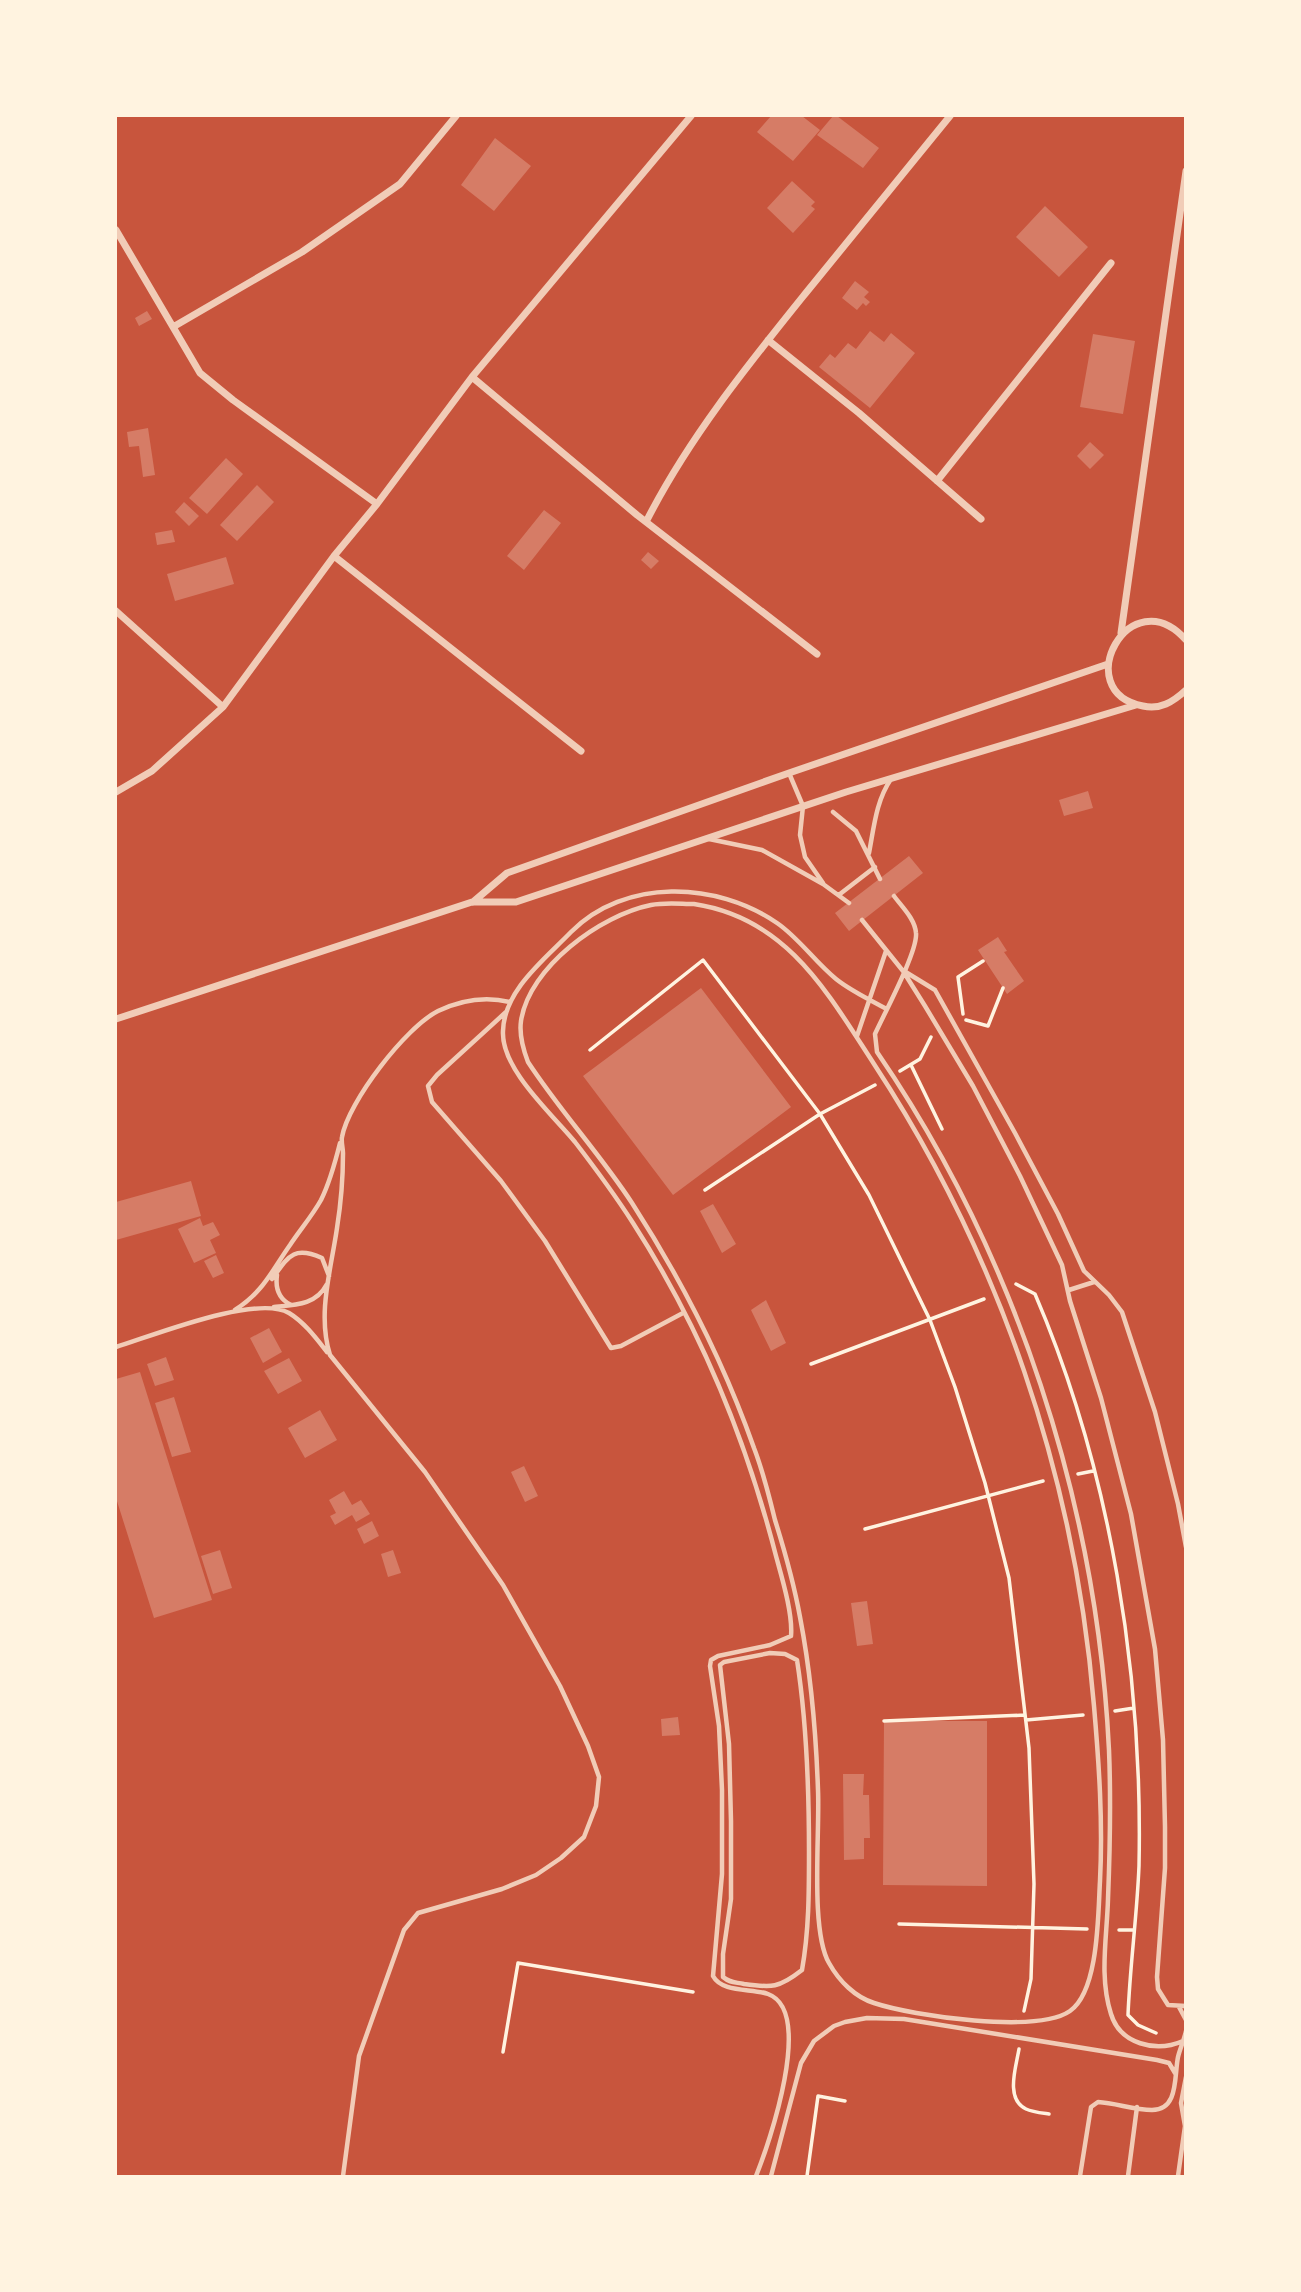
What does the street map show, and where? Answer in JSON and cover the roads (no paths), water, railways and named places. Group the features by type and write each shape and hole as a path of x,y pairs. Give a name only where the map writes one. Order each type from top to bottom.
{"street":[{"path":"173,327 302,252 400,184 456,116"},
{"path":"116,792 152,771 223,707 334,556 472,377 691,116"},
{"path":"646,522 663,489 705,423 768,340 950,116"},
{"path":"1185,171 1121,633 1111,648 1108,664 1115,689 1136,705 1150,708 1163,706 1175,700 1185,690"},
{"path":"116,230 200,373 376,504"},
{"path":"937,481 1111,263"},
{"path":"768,340 859,413 981,519"},
{"path":"472,377 646,522 817,654"},
{"path":"334,556 581,751"},
{"path":"116,611 223,707"},
{"path":"1121,633 1144,622 1156,622 1168,626 1185,640"},
{"path":"472,902 507,873 1108,664"},
{"path":"116,1019 472,902 516,902 803,806 1136,705"}],"lane":[{"path":"789,773 803,806 800,835 805,857 823,884"},
{"path":"869,854 878,805 882,792 891,779"},
{"path":"833,812 856,831 880,878"},
{"path":"704,838 762,850 823,884 849,903"},
{"path":"839,894 875,867"},
{"path":"757,2176 785,2080 790,2039 785,2017 776,1999 759,1989 729,1982 723,1976 723,1954 731,1899 731,1821 729,1744 720,1665 770,1653 785,1654 797,1660 802,1690 809,1771 808,1902 802,1970 775,1987 759,1989 722,1986 713,1976 722,1874 722,1769 710,1666 711,1660 718,1656 781,1642 791,1636 777,1557 750,1471 718,1385 683,1313 633,1223 581,1150 528,1086 509,1058 502,1033 506,1012 514,995 544,960 589,917 631,897 662,891 722,897 754,909 778,923 838,981 887,1009"},
{"path":"894,896 913,922 916,933 904,971 875,1034 877,1052 894,1075 946,1164 1000,1279 1039,1383 1067,1476 1091,1587 1106,1712 1110,1852 1104,1967 1110,2013 1116,2028 1140,2043 1165,2048 1183,2041"},
{"path":"857,1036 809,970 780,940 743,918 694,904 652,905 612,919 583,937 539,981 527,998 521,1021 521,1042 528,1062 617,1181 665,1258 703,1329 741,1412 756,1453 789,1567 806,1653 818,1788 818,1921 822,1950 831,1969 849,1990 871,2003 953,2017 1023,2023 1046,2020 1068,2013 1081,2001 1088,1985 1096,1930 1101,1857 1099,1766 1079,1576 1056,1478 1028,1379 995,1294 941,1177 857,1036 886,950"},
{"path":"862,920 904,971 984,1105 1062,1265 1070,1301 1115,1447 1148,1603 1163,1740 1165,1868 1158,1989 1168,2004 1185,2006"},
{"path":"904,971 935,990 1028,1156 1084,1271 1122,1312 1168,1462 1185,1547"},
{"path":"252,1299 269,1280 321,1200 358,1097 415,1028 436,1012 463,1001 491,998 510,1002"},
{"path":"506,1012 437,1075 428,1086 432,1102 478,1153 520,1206 564,1269 611,1348 621,1346 683,1313"},
{"path":"330,1355 325,1338 324,1305 342,1186 342,1138"},
{"path":"116,1347 234,1311 310,1302 324,1290 330,1279 322,1258 300,1252 288,1257 252,1299 234,1311"},
{"path":"277,1273 278,1292 284,1302 292,1306"},
{"path":"1069,1290 1094,1282"},
{"path":"263,1308 287,1311 300,1322 425,1472 503,1585 560,1686 599,1777 596,1806 584,1837 561,1858 536,1875 502,1889 418,1913 404,1930 359,2056 343,2176"},
{"path":"1178,2006 1185,2020"},
{"path":"771,2176 801,2063 814,2041 834,2026 858,2019 892,2018 1157,2060 1169,2063 1175,2073"},
{"path":"1080,2176 1091,2107 1098,2102 1154,2110 1164,2106 1175,2089 1175,2073 1185,2031"},
{"path":"1178,2176 1184,2137 1181,2104 1185,2077"},
{"path":"1128,2176 1137,2107"}]}
